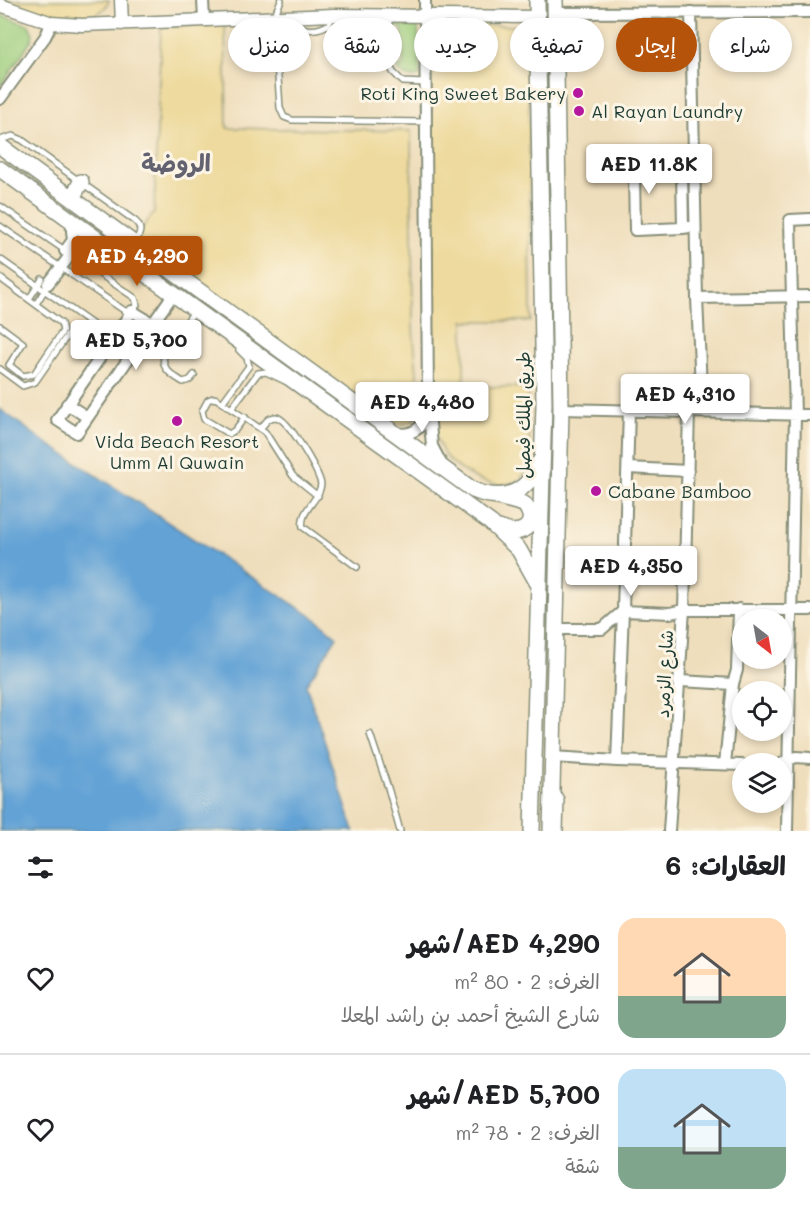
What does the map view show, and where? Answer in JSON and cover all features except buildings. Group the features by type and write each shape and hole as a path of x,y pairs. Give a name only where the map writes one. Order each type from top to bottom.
{"main road":[{"name":"طريق الملك فيصل","path":"531,831 544,403 537,0"},
{"name":"طريق الملك فيصل","path":"551,831 561,409 555,7"},
{"path":"0,146 473,490 524,504 531,519 526,528 514,533 491,523 0,169"},
{"path":"72,198 81,182"},
{"path":"498,497 510,494 531,479 542,453"},
{"path":"491,523 519,549 538,584"}],"street":[{"path":"121,0 122,24"},
{"path":"203,0 204,20"},
{"path":"425,0 428,401 432,446 444,469"},
{"path":"644,0 644,13"},
{"path":"0,5 51,23 122,24 333,15 538,17"},
{"path":"555,7 644,13 810,12"},
{"path":"691,12 697,298 702,411"},
{"path":"0,99 45,37 51,23"},
{"path":"682,172 683,228"},
{"path":"694,172 634,174 635,230 696,227"},
{"path":"791,609 795,415 790,220 810,219"},
{"path":"68,252 73,240 71,221"},
{"path":"43,285 68,252 78,244 86,241 99,241"},
{"path":"152,323 132,311 57,420 77,433 174,293"},
{"path":"697,298 810,296"},
{"path":"393,432 403,435 417,430 426,417 428,401"},
{"path":"67,404 87,417"},
{"path":"561,409 810,415"},
{"path":"617,761 629,410"},
{"name":"شارع الزمرد","path":"669,831 684,610 689,411"},
{"path":"628,468 687,471"},
{"path":"555,629 602,629 623,611 670,613 684,610 732,609"},
{"path":"792,610 810,610"},
{"path":"784,753 788,669"},
{"path":"680,681 732,684"},
{"path":"725,764 732,702"},
{"path":"552,757 732,764"},
{"path":"792,759 810,758"},
{"path":"785,813 786,831"}],"lane":[{"path":"281,0 274,17 280,108 286,118 426,122"},
{"path":"389,15 389,61 393,72 403,82 426,83"},
{"path":"0,140 9,137 18,138 138,223 141,232 135,243"},
{"path":"0,206 135,298 137,305 132,311 125,311 0,226"},
{"path":"0,259 43,285 92,324 81,341 69,333 35,382 23,386 0,369"},
{"path":"0,278 61,323 63,331 34,374 23,376 9,365 23,344 0,326"},
{"path":"29,299 43,285"},
{"path":"36,304 43,285"},
{"path":"194,375 190,380 183,382 166,370 163,361 165,353 196,309"},
{"path":"222,403 249,363 234,345 230,333"},
{"path":"231,409 260,372 266,372 284,381 292,380"},
{"path":"245,417 229,434 204,419 202,411 208,400 213,398 245,417 271,439 293,476 318,496"},
{"path":"261,429 271,418 277,417 287,424 320,478 321,487 318,496 303,518 303,527 357,567"},
{"path":"370,734 400,831"},
{"path":"552,785 561,799 560,831"}],"green space":[{"path":"0,15 29,25 33,34 31,41 0,87"},
{"path":"402,22 413,23 414,72 420,72 420,75 406,77 400,72 403,66"}],"sand":[{"path":"0,0 109,0 102,10 91,16 76,18 26,9"},
{"path":"225,23 227,128 411,131 413,329 420,408 409,423 390,423 139,242 139,232 154,213 161,28"},
{"path":"498,25 510,26 510,72 528,72 531,321 464,321 464,387 528,387 530,460 524,474 515,482 504,485 477,479 464,472 444,454 436,437 431,72 498,72"}],"water":[{"path":"0,409 42,440 316,619 337,637 306,685 354,831 0,831"}],"place":[{"name":"Roti King Sweet Bakery","path":"578,93"},
{"name":"Al Rayan Laundry","path":"579,111"},
{"name":"Vida Beach Resort Umm Al Quwain","path":"177,421"},
{"name":"Cabane Bamboo","path":"596,491"}],"district":[{"name":"الروضة","path":"176,162"}]}
